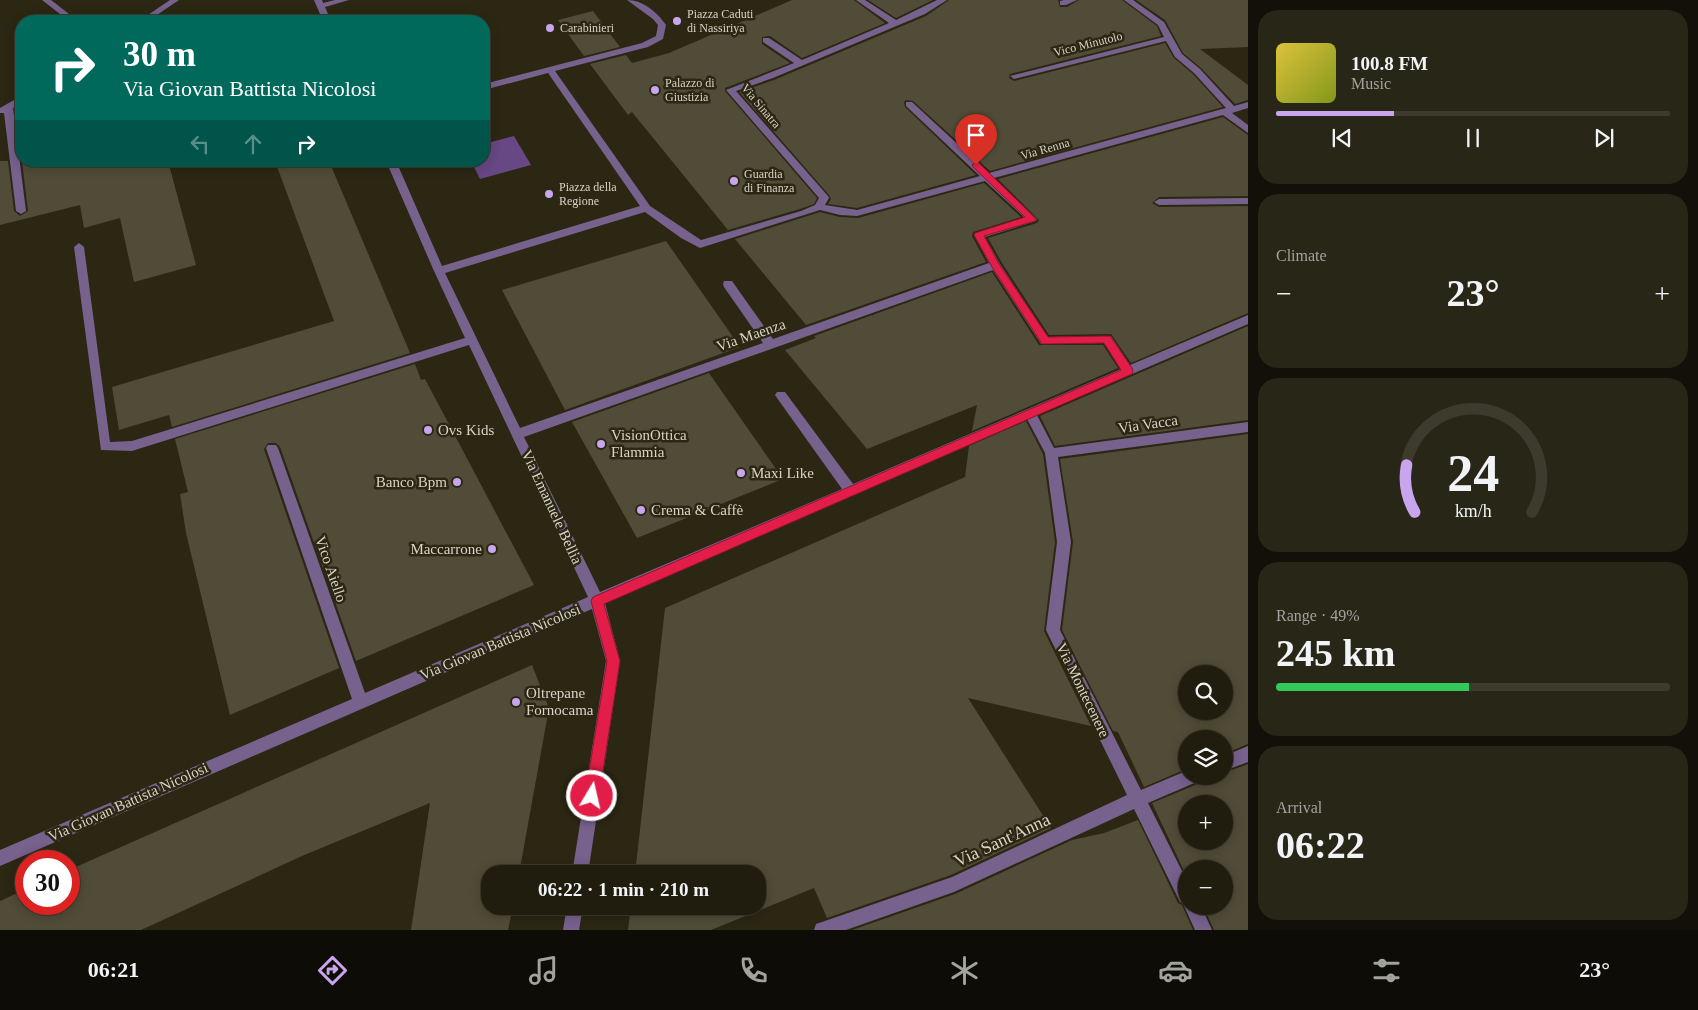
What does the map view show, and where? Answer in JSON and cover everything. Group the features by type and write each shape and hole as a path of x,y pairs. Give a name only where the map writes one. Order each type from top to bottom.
{"street":[{"path":"46,0 66,15"},
{"path":"152,15 175,0"},
{"path":"324,15 319,3 345,0"},
{"path":"490,85 645,46 660,37 662,25 656,17 631,0"},
{"path":"860,0 895,23"},
{"name":"Via Sinatra","path":"820,207 824,198 730,90 922,12 943,0"},
{"path":"1063,3 1073,0"},
{"path":"1128,0 1161,24 1178,56 1196,71 1229,111 1248,130"},
{"name":"Vico Minutolo","path":"1014,76 1168,38"},
{"path":"766,40 800,63"},
{"path":"550,70 646,208 685,236 700,244 820,207"},
{"path":"15,103 4,110 21,212"},
{"path":"909,104 990,177 1032,219 979,235 995,265 1045,341 1107,339 1128,371"},
{"name":"Via Renna","path":"820,207 840,212 857,213 1248,105"},
{"name":"Via Emanuele Bellia","path":"394,167 439,271 597,601 613,661 581,865"},
{"path":"1159,202 1248,201"},
{"path":"439,271 646,208"},
{"path":"79,247 105,447 132,446 473,340"},
{"name":"Via Maenza","path":"518,434 995,265"},
{"path":"728,284 770,344"},
{"name":"Via Giovan Battista Nicolosi","path":"0,858 1248,319"},
{"path":"781,395 851,491"},
{"name":"Via Montecenere","path":"1030,413 1051,453 1064,542 1053,630 1178,880"},
{"name":"Via Vacca","path":"1051,453 1248,427"},
{"name":"Vico Aiello","path":"272,448 360,701"},
{"path":"1233,760 1248,754"},
{"name":"Via Sant'Anna","path":"822,930 954,884 1178,783"},
{"path":"571,930 574,915"},
{"path":"1196,915 1204,930"}],"shaded area":[{"path":"514,136 531,165 480,179 474,167 490,167 490,142"}],"building":[{"path":"792,0 854,0 885,23 802,58 770,36 762,37 762,44 790,63 725,88 725,91 817,198 814,204 728,230 632,112 628,115 590,64 626,55 632,63 669,53"},
{"path":"868,0 933,0 896,18"},
{"path":"949,0 1058,0 1060,7 1067,7 1079,0 1122,0 1157,26 1161,36 1010,74 1009,78 1014,81 1165,43 1174,58 1193,74 1223,107 990,171 913,101 906,100 904,102 905,107 976,175 857,208 828,204 831,199 829,195 739,92 774,80 926,16"},
{"path":"1136,0 1248,0 1248,47 1200,49 1248,85 1248,100 1235,104 1201,68 1183,53 1165,20"},
{"path":"593,11 620,47 584,56 558,20"},
{"path":"1223,117 1248,135 1248,196 1159,197 1152,203 1159,207 1248,206 1248,313 1131,363 1111,334 1049,335 988,238 1037,223 1039,220 998,179"},
{"path":"0,161 8,161 14,211 20,216 28,211 23,167 170,167 196,265 134,282 120,218 84,228 80,205 0,225"},
{"path":"277,167 332,167 410,353 172,427 169,415 119,430 112,387 334,321"},
{"path":"984,183 1021,217 973,232 972,236 986,262 806,325 735,239 820,212 840,217 858,218"},
{"path":"666,241 740,347 565,410 502,290"},
{"path":"992,272 1039,345 1103,345 1118,368 972,431 977,405 867,449 785,350 816,338 814,336"},
{"path":"1248,326 1248,420 1055,446 1040,416"},
{"path":"415,364 421,380 425,379 534,585 356,661 280,447 276,443 268,443 264,449 339,668 230,715 186,533 180,494 188,492 175,439"},
{"path":"709,373 783,479 637,538 572,422"},
{"path":"1026,421 1043,454 1055,542 1044,631 1091,726 968,698 1051,828 951,875 827,918 814,888 766,908 766,865 636,865 665,608 965,477 969,446"},
{"path":"1248,434 1248,744 1233,750 1233,730 1178,730 1178,772 1144,787 1118,732 1113,731 1062,630 1073,542 1060,459"},
{"path":"532,665 549,708 521,865 481,865 481,915 511,915 508,930 411,930 430,803 302,856 141,930 0,930 0,901 15,894 15,915 80,915 80,865"},
{"path":"1248,764 1248,930 1214,930 1207,915 1233,915 1233,860 1179,860 1152,803 1195,785 1233,785 1233,770"},
{"path":"1138,820 1178,903 1178,915 1186,915 1193,930 852,930 955,894 1072,840 1104,833"},
{"path":"630,915 748,915 711,930 628,930"}],"place":[{"name":"Piazza Caduti di Nassiriya","path":"677,21"},
{"name":"Carabinieri","path":"550,28"},
{"name":"Palazzo di Giustizia","path":"655,90"},
{"name":"Guardia di Finanza","path":"734,181"},
{"name":"Piazza della Regione","path":"549,194"},
{"name":"Ovs Kids","path":"428,430"},
{"name":"VisionOttica Flammia","path":"601,444"},
{"name":"Maxi Like","path":"741,473"},
{"name":"Banco Bpm","path":"457,482"},
{"name":"Crema & Caffè","path":"641,510"},
{"name":"Maccarrone","path":"492,549"},
{"name":"Oltrepane Fornocama","path":"516,702"}],"route":[{"path":"592,796 613,661 597,601 1128,371 1107,339 1045,341 995,265 979,235 1032,219 976,165"}]}
